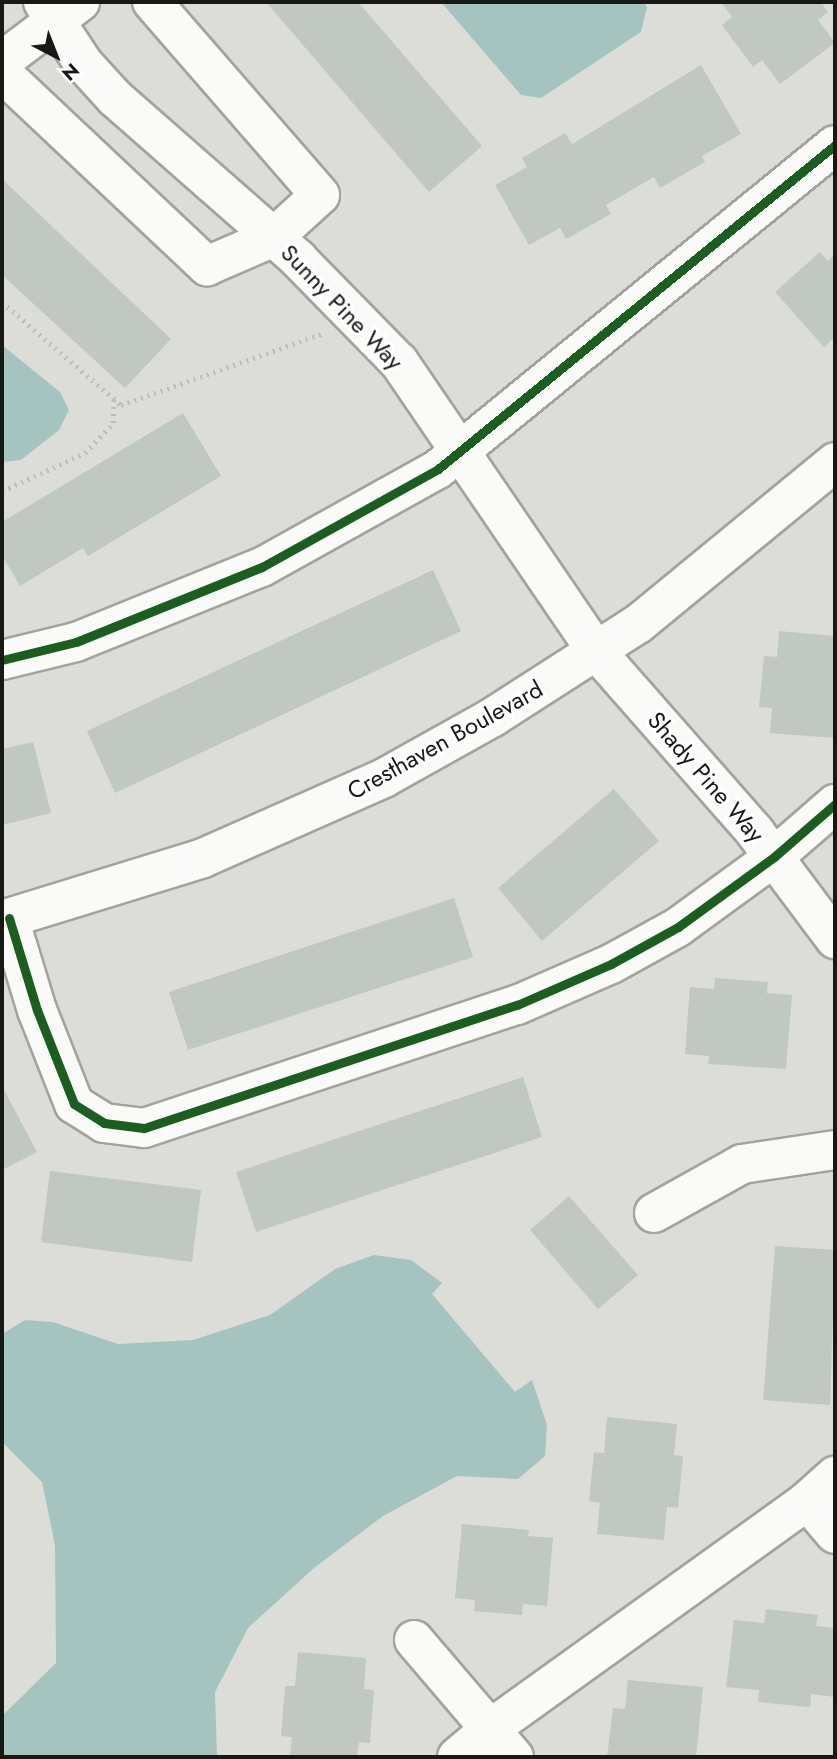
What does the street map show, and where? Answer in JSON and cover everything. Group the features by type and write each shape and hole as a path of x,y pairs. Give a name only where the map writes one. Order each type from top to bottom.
{"street":[{"path":"2,73 208,266 274,237 320,195 152,2"},
{"path":"2,61 59,9"},
{"name":"Sunny Pine Way","path":"59,9 115,98 343,301 398,362 597,652"},
{"path":"2,660 76,642 262,566 461,454 835,145"},
{"name":"Cresthaven Boulevard","path":"5,919 192,862 305,816 493,717 638,624 835,462"},
{"name":"Shady Pine Way","path":"597,652 774,857 835,939"},
{"path":"5,919 74,1104 103,1124 144,1128 552,990 678,927 774,857 835,804"},
{"path":"654,1213 742,1164 835,1150"},
{"path":"457,1757 489,1728 807,1502 835,1476"},
{"path":"807,1502 835,1534"},
{"path":"414,1640 514,1757"}],"path":[{"path":"2,302 121,405 310,335 335,337"},
{"path":"2,491 85,453 113,423 114,399"}],"water":[{"path":"441,2 644,2 647,7 641,32 541,98 521,95"},
{"path":"2,345 60,392 69,410 59,430 21,460 2,462"},
{"path":"374,1255 411,1260 442,1283 432,1294 515,1392 532,1380 547,1425 545,1456 518,1479 457,1476 383,1516 314,1568 248,1628 215,1692 217,1757 2,1757 2,1716 56,1663 55,1545 42,1482 2,1442 2,1334 25,1320 53,1322 118,1344 193,1340 270,1315 335,1269"}],"building":[{"path":"266,2 358,2 482,146 429,192"},
{"path":"721,2 821,2 828,12 818,20 835,43 780,84 762,60 753,67 722,25 732,17"},
{"path":"701,65 741,134 702,156 705,162 660,188 654,177 606,205 611,214 566,239 560,228 529,245 495,185 527,167 522,158 565,133 572,144"},
{"path":"2,179 171,339 125,388 2,275"},
{"path":"820,252 828,261 835,254 835,337 824,347 775,292"},
{"path":"183,413 221,476 88,556 83,548 20,586 2,555 2,522"},
{"path":"433,570 461,631 115,793 87,731"},
{"path":"779,631 835,636 835,738 770,733 772,708 759,707 764,656 777,657"},
{"path":"33,742 51,813 2,825 2,749"},
{"path":"614,789 659,841 542,941 498,888"},
{"path":"454,898 473,957 188,1050 169,992"},
{"path":"715,978 768,982 767,993 792,995 786,1069 708,1064 709,1056 685,1054 690,987 714,989"},
{"path":"523,1077 542,1137 256,1232 236,1172"},
{"path":"2,1086 37,1152 2,1170"},
{"path":"50,1171 201,1190 192,1262 41,1242"},
{"path":"569,1196 638,1275 598,1309 530,1230"},
{"path":"775,1246 835,1250 830,1405 763,1400"},
{"path":"607,1417 677,1424 674,1455 683,1456 678,1508 667,1507 664,1540 597,1534 600,1503 589,1501 594,1452 604,1453"},
{"path":"462,1524 529,1530 528,1536 553,1538 547,1606 523,1604 522,1615 474,1611 475,1600 455,1598"},
{"path":"766,1609 818,1615 816,1626 835,1628 835,1697 811,1694 810,1707 758,1702 759,1690 726,1687 734,1620 764,1623"},
{"path":"298,1652 366,1658 364,1689 374,1690 370,1743 359,1742 357,1757 290,1757 292,1737 281,1736 285,1686 295,1686"},
{"path":"628,1680 703,1687 696,1757 607,1757 613,1708 625,1709"}],"cycle path":[{"path":"2,660 76,642 262,567 438,469 835,145"},
{"path":"9,918 37,1010 74,1104 104,1123 144,1128 517,1005 611,964 678,927 774,857 835,804"}]}
